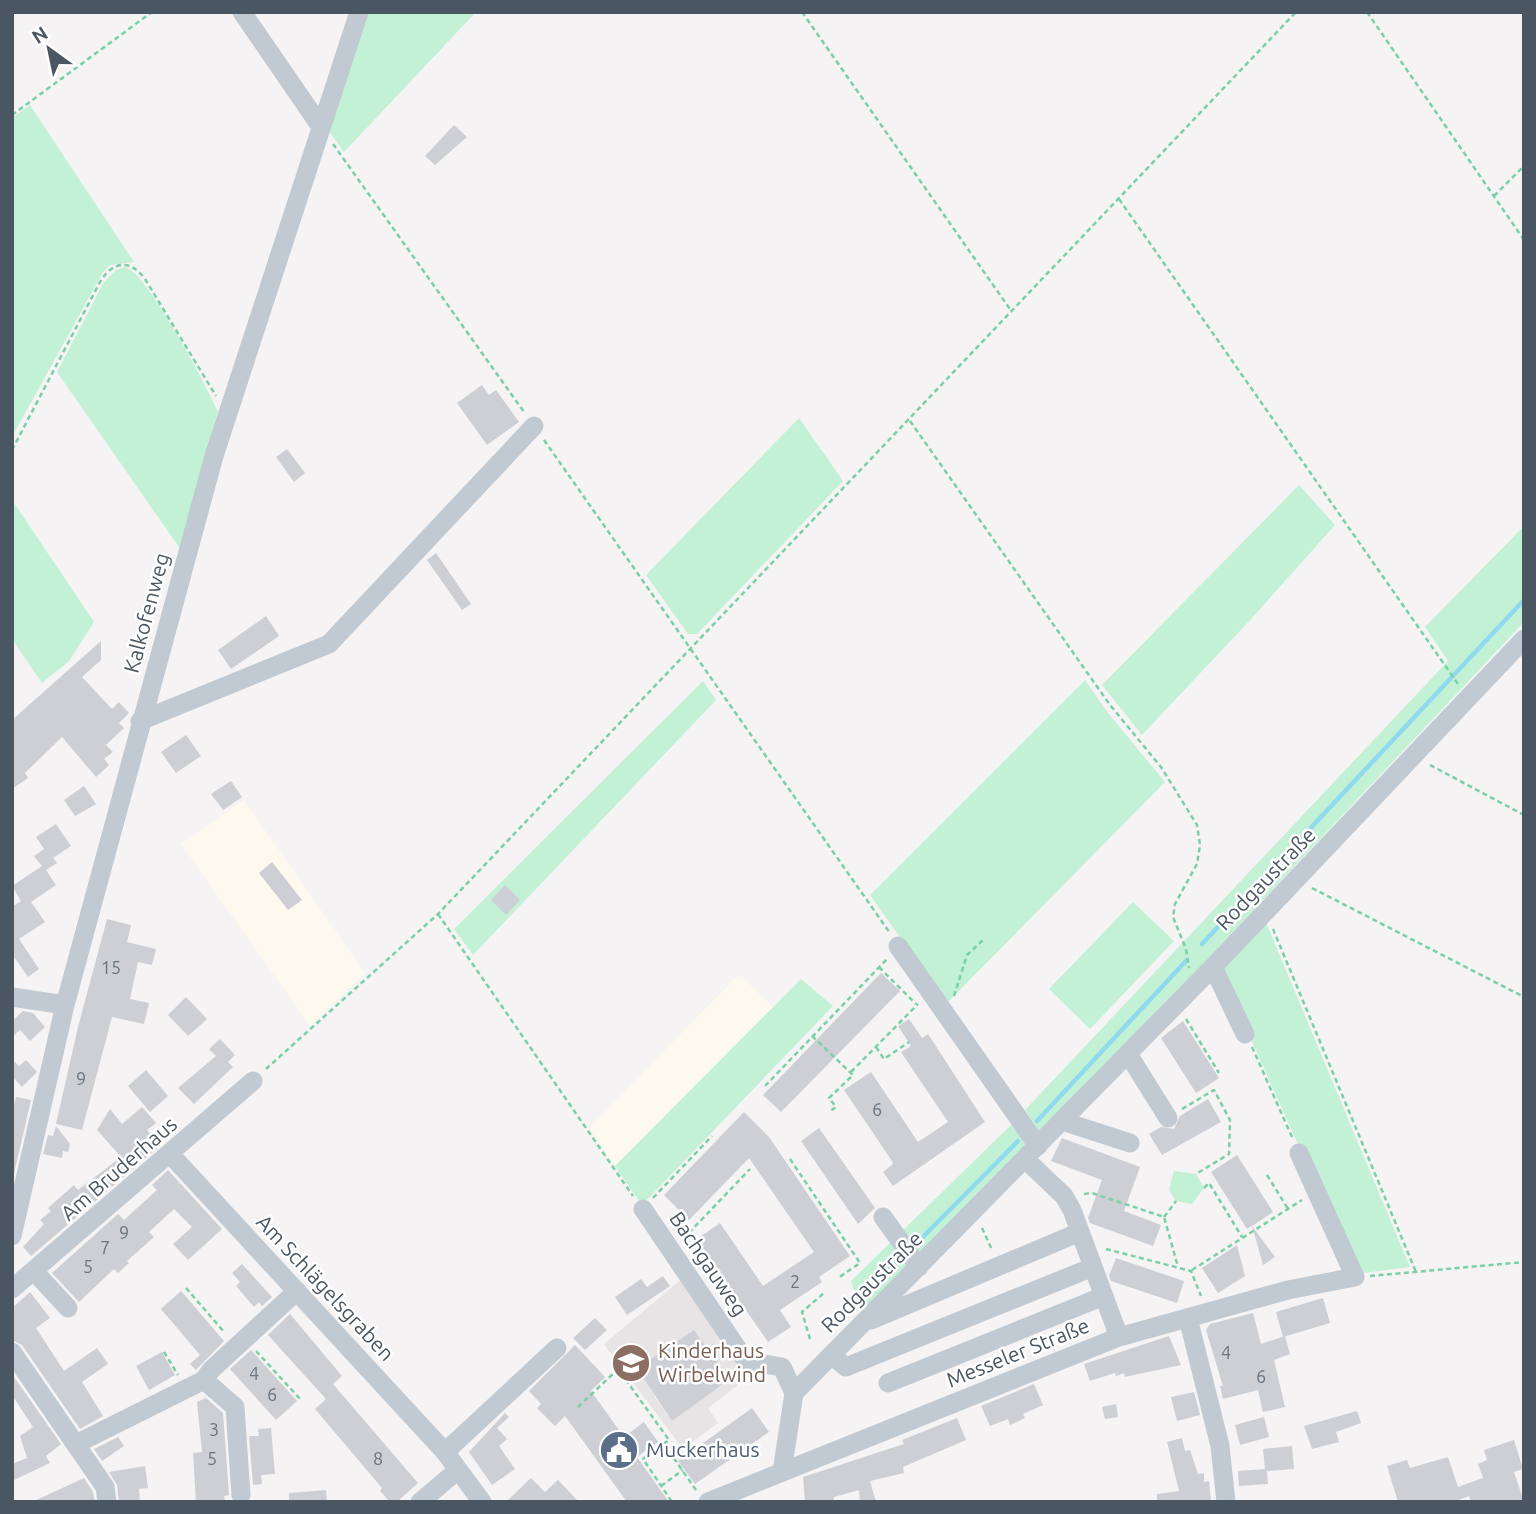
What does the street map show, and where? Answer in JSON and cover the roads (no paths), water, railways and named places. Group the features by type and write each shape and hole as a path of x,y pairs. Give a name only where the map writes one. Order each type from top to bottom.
{"street":[{"path":"242,12 321,127"},
{"name":"Kalkofenweg","path":"12,1236 65,1005 214,456 359,12"},
{"path":"140,721 329,645 534,426"},
{"name":"Rodgaustraße","path":"794,1393 1213,968 1524,639"},
{"path":"898,946 923,998 947,1016 1031,1153 1064,1196 1119,1337"},
{"path":"1213,968 1245,1034"},
{"path":"12,997 65,1005"},
{"path":"1128,1054 1168,1118"},
{"name":"Am Bruderhaus","path":"12,1289 171,1155 253,1081"},
{"path":"1062,1121 1130,1143"},
{"name":"Messeler Straße","path":"704,1498 782,1472 1119,1337 1287,1290 1355,1277 1299,1153"},
{"name":"Am Schlägelsgraben","path":"171,1155 445,1452 482,1502"},
{"name":"Bachgauweg","path":"643,1209 746,1361 782,1367 794,1393"},
{"path":"883,1217 919,1267"},
{"path":"863,1324 999,1266 1082,1238"},
{"path":"831,1356 846,1367 1093,1267"},
{"path":"34,1271 68,1308"},
{"path":"76,1444 195,1385 297,1291"},
{"path":"888,1382 1104,1296"},
{"path":"1198,1315 1220,1446 1226,1502"},
{"path":"445,1452 557,1348"},
{"path":"12,1352 105,1487 107,1502"},
{"path":"195,1385 235,1407 240,1495"},
{"path":"782,1472 794,1393"},
{"path":"420,1502 458,1470"}],"waterway":[{"path":"1202,944 1524,600"},
{"path":"1037,1121 1186,961"},
{"path":"917,1243 1018,1141"},
{"path":"876,1283 899,1260"}],"place":[{"name":"Kinderhaus Wirbelwind","path":"631,1363"},
{"name":"Muckerhaus","path":"619,1450"}]}
